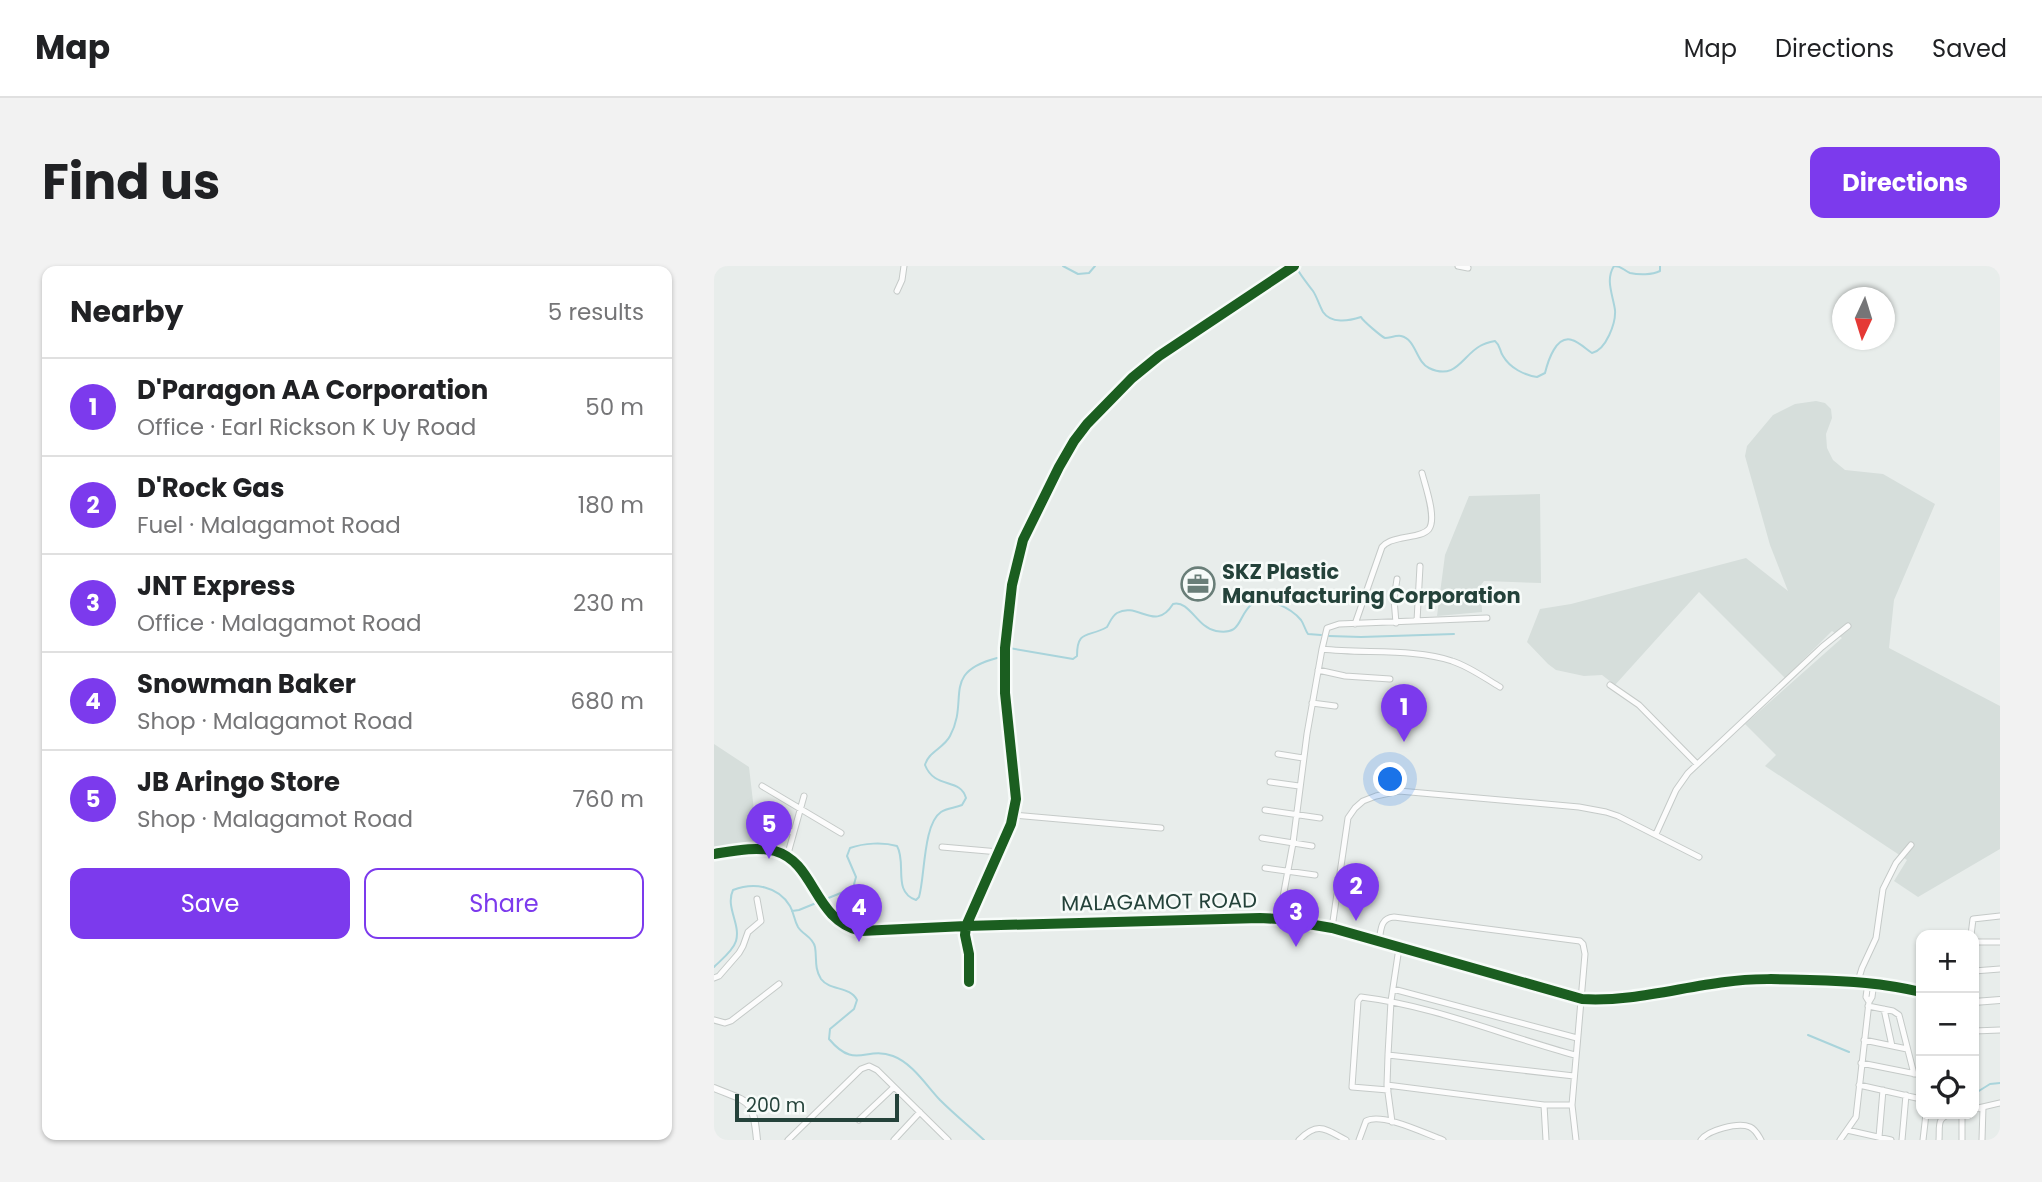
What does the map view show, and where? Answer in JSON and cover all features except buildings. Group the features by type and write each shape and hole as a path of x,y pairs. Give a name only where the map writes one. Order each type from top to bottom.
{"street":[{"path":"897,291 904,266"},
{"path":"1458,266 1468,268"},
{"path":"969,982 969,954 965,935 967,926 1014,815 1015,789 1006,693 1006,628 1012,585 1028,527 1074,441 1132,378 1159,356 1293,267"},
{"path":"1355,624 1382,547 1390,541 1420,534 1431,524 1431,511 1422,473"},
{"path":"1417,621 1420,566"},
{"path":"1396,622 1394,598 1397,579"},
{"path":"1279,919 1293,843 1312,703 1328,628 1334,625 1488,618"},
{"path":"1656,834 1676,790 1698,764 1822,647 1848,626"},
{"path":"1322,649 1443,658 1459,663 1500,687"},
{"path":"1318,670 1345,676 1390,679"},
{"path":"1610,685 1639,705 1698,764"},
{"path":"1312,703 1335,706"},
{"path":"1278,754 1303,758"},
{"path":"1270,782 1299,786"},
{"path":"762,786 841,833"},
{"path":"1332,928 1348,818 1358,805 1376,796 1408,791 1606,812 1699,857"},
{"path":"714,853 757,849 775,851 787,857 804,796"},
{"path":"1265,810 1320,818"},
{"path":"1014,815 1161,828"},
{"path":"769,825 792,832"},
{"path":"1262,838 1312,846"},
{"path":"1858,981 1876,937 1883,889 1896,863 1911,845"},
{"path":"942,847 999,852"},
{"name":"MALAGAMOT ROAD","path":"787,857 803,873 836,919 849,927 868,932 967,926 1279,919 1332,928 1582,999 1627,997 1757,979 1858,981 1916,991"},
{"path":"1265,868 1315,875"},
{"path":"714,978 719,976 738,953 748,932 760,923 757,899"},
{"path":"1972,930 1975,918 2000,916"},
{"path":"1379,942 1384,921 1394,917 1580,941 1583,944 1585,954 1582,999 1572,1105 1576,1140"},
{"path":"1979,942 2000,942"},
{"path":"1392,1122 1387,1088 1388,1055 1391,1001 1399,948"},
{"path":"1979,971 2000,969"},
{"path":"1840,1140 1856,1117 1867,997 1871,982"},
{"path":"714,1020 725,1023 736,1019 779,984"},
{"path":"1393,989 1577,1038"},
{"path":"1572,1105 1544,1105 1387,1088 1354,1088 1358,999 1362,997 1391,1001 1575,1055"},
{"path":"1979,1002 2000,1000"},
{"path":"1861,1063 1914,1074 1899,1015 1868,1004"},
{"path":"1884,1009 1892,1046"},
{"path":"1979,1031 2000,1030"},
{"path":"1864,1040 1908,1049"},
{"path":"1388,1055 1574,1076"},
{"path":"788,1140 866,1066 874,1068 944,1139"},
{"path":"1859,1085 1916,1098"},
{"path":"859,1120 894,1087"},
{"path":"714,1088 738,1096 749,1104 758,1139"},
{"path":"1879,1137 1884,1090"},
{"path":"1902,1140 1906,1096"},
{"path":"1979,1108 2000,1103"},
{"path":"1544,1105 1546,1140"},
{"path":"1982,1140 1983,1107"},
{"path":"894,1140 920,1112"},
{"path":"1923,1140 1925,1119"},
{"path":"1939,1140 1940,1119"},
{"path":"1962,1119 1962,1140"},
{"path":"1359,1140 1368,1120 1392,1122 1443,1140"},
{"path":"1701,1140 1708,1132 1744,1126 1755,1130 1761,1140"},
{"path":"1299,1140 1310,1130 1320,1128 1346,1140"},
{"path":"1847,1130 1891,1140"}],"shaded area":[{"path":"1816,401 1825,403 1831,409 1832,418 1826,434 1827,448 1833,460 1845,470 1883,474 1935,504 1894,600 1889,648 2000,706 2000,849 1918,897 1894,881 1907,860 1765,766 1776,755 1745,724 1842,638 1832,631 1785,678 1699,592 1615,685 1602,675 1584,676 1556,670 1527,642 1540,609 1571,604 1746,558 1788,591 1770,545 1745,456 1747,446 1773,415 1795,404"},
{"path":"1540,494 1541,583 1484,581 1481,585 1482,612 1437,616 1445,555 1469,496"},
{"path":"714,744 749,767 758,845 714,850"}],"waterway":[{"path":"1063,266 1078,274 1089,273 1095,266"},
{"path":"1296,267 1326,316 1340,320 1361,317 1385,338 1406,338 1429,368 1438,371 1452,369 1480,346 1495,341 1509,364 1522,373 1537,377 1545,373 1548,362 1561,341 1575,341 1592,353 1606,342 1615,315 1610,282 1614,266 1630,273 1641,274 1660,271 1660,266"},
{"path":"1009,648 1073,659 1077,656 1081,638 1107,627 1117,613 1125,610 1160,616 1173,604 1184,606 1209,629 1225,632 1235,628 1252,604 1257,601 1271,602 1285,607 1297,616 1308,634 1321,635"},
{"path":"1329,636 1454,634"},
{"path":"792,911 853,888 856,877 847,856 850,848 867,844 897,846 904,891 916,900 919,897 928,839 935,818 943,811 962,805 966,798 958,788 935,778 925,765 929,757 950,736 958,710 962,680 968,671 997,658"},
{"path":"714,967 730,952 736,941 737,928 731,903 733,890 757,886 779,894 790,906 798,927 814,944 821,979 829,985 850,992 857,1000 854,1009 830,1029 829,1039 838,1048 853,1055 875,1053 900,1059 984,1140"},
{"path":"1808,1035 1849,1052"},
{"path":"1979,1091 1990,1084 2000,1083"}],"cycle path":[{"path":"969,982 966,926 1011,824 1016,799 1005,693 1005,648 1012,585 1023,540 1074,441 1132,378 1159,356 1294,266"},
{"path":"714,854 760,849 775,851 788,857 799,867 833,916 845,925 861,931 1279,919 1332,928 1582,999 1618,998 1725,982 1768,979 1852,982 1916,991"}],"place":[{"name":"SKZ Plastic Manufacturing Corporation","path":"1198,584"},
{"name":"D'Paragon AA Corporation","path":"1404,742"},
{"name":"JB Aringo Store","path":"769,859"},
{"name":"D'Rock Gas","path":"1356,921"},
{"name":"Snowman Baker","path":"859,942"},
{"name":"JNT Express","path":"1296,947"}]}
